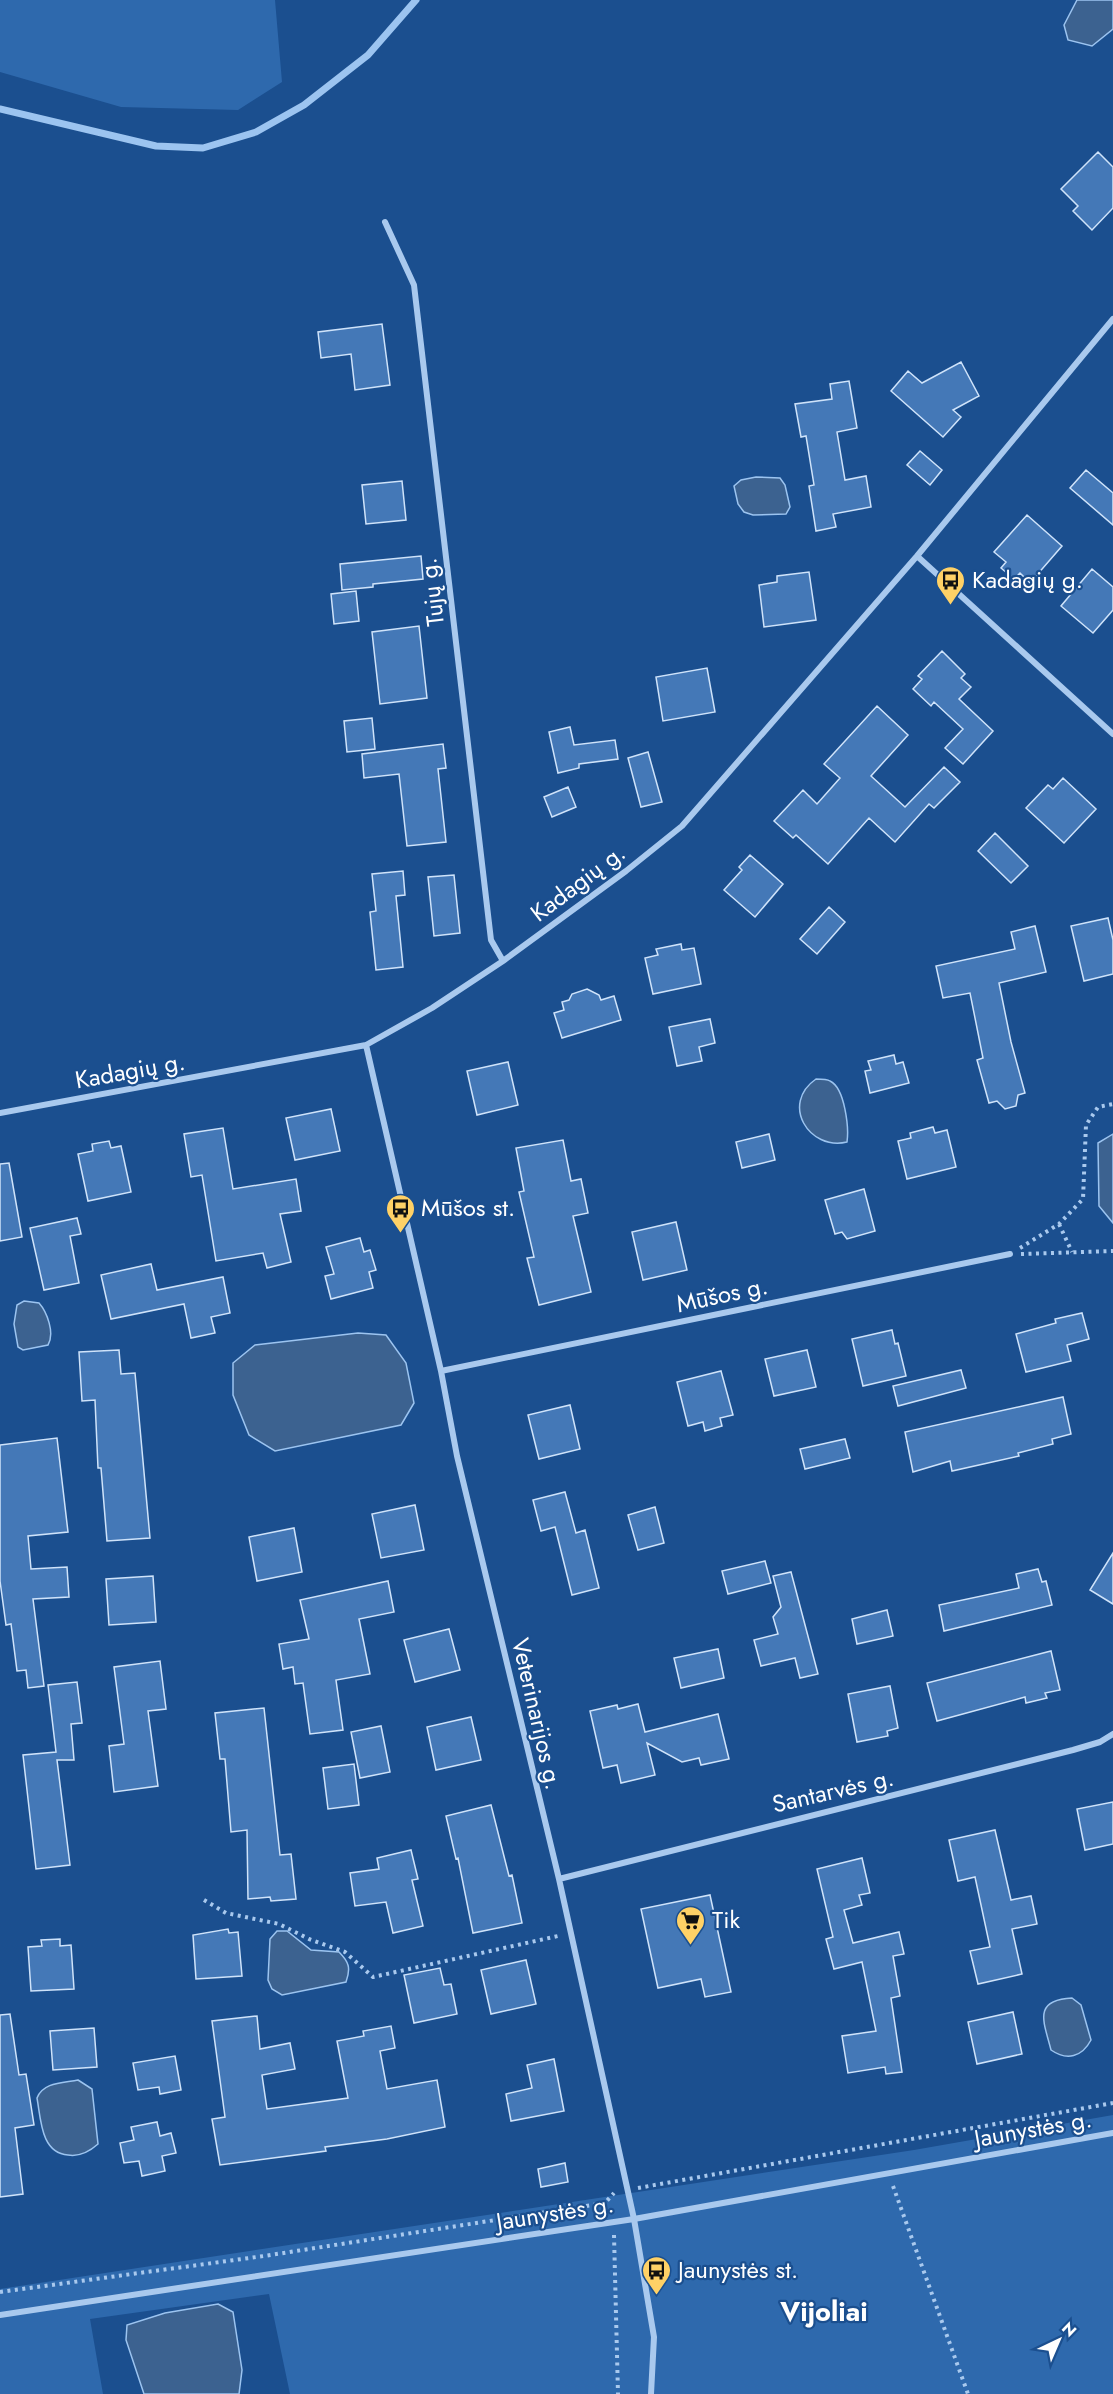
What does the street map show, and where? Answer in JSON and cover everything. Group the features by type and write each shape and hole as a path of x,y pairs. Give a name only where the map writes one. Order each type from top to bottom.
{"street":[{"name":"Tujų g.","path":"385,222 414,285 491,940 503,961"},
{"name":"Kadagių g.","path":"0,1113 366,1045 432,1008 503,961 626,871 682,826 916,556 1113,319"},
{"path":"916,556 1113,734"},
{"name":"Veterinarijos g.","path":"366,1045 441,1371 457,1456 559,1879 634,2219 654,2337 651,2394"},
{"name":"Mūšos g.","path":"441,1371 1010,1254"},
{"name":"Santarvės g.","path":"559,1879 1073,1750 1100,1742 1113,1734"},
{"name":"Jaunystės g.","path":"0,2315 610,2223 1113,2133"}],"path":[{"path":"1010,1254 1059,1224 1083,1199 1086,1125 1098,1107 1113,1104"},
{"path":"1059,1224 1072,1252"},
{"path":"1010,1254 1113,1251"},
{"path":"204,1900 226,1913 279,1924 309,1939 345,1952 373,1977 571,1933"},
{"path":"0,2292 264,2256 605,2203 616,2191 1113,2103"},
{"path":"888,2172 968,2394"},
{"path":"605,2203 615,2241 618,2394"}],"shaded area":[{"path":"0,0 275,0 282,82 238,110 121,107 0,72"},
{"path":"1077,0 1113,0 1113,29 1092,46 1068,40 1064,25"},
{"path":"756,477 780,478 785,485 790,507 786,514 753,515 744,512 738,504 734,486 741,480"},
{"path":"816,1079 830,1081 839,1092 846,1118 847,1142 833,1143 821,1139 811,1133 804,1123 800,1112 800,1101 805,1089"},
{"path":"1113,1134 1113,1223 1099,1206 1098,1143"},
{"path":"24,1301 39,1303 45,1312 51,1335 48,1345 23,1350 18,1347 14,1324 17,1305"},
{"path":"358,1333 386,1335 406,1363 414,1403 401,1425 275,1451 249,1435 233,1395 233,1363 255,1345"},
{"path":"277,1931 287,1931 311,1950 339,1952 348,1966 346,1982 282,1995 272,1989 268,1980 270,1939"},
{"path":"1072,1998 1081,2005 1091,2040 1079,2054 1068,2056 1051,2050 1044,2014 1051,2003"},
{"path":"78,2080 92,2089 98,2144 84,2153 68,2155 59,2153 47,2142 41,2125 37,2098 49,2086"},
{"path":"1113,2115 1113,2394 290,2394 269,2294 90,2319 103,2394 0,2394 0,2289 914,2150"},
{"path":"218,2304 233,2312 242,2370 239,2394 144,2394 126,2340 127,2325 165,2313"}],"building":[{"path":"1098,152 1113,167 1113,208 1092,230 1073,211 1078,206 1061,189"},
{"path":"382,324 390,385 355,390 351,354 321,358 318,332"},
{"path":"961,362 979,396 953,410 961,417 943,437 891,391 908,371 922,383"},
{"path":"849,381 857,428 837,432 845,480 866,476 871,507 833,514 836,527 816,531 809,486 814,485 806,436 801,437 795,404 832,399 830,384"},
{"path":"920,451 942,470 930,485 907,465"},
{"path":"1086,470 1113,493 1113,525 1070,488"},
{"path":"402,481 406,520 366,524 362,485"},
{"path":"1027,515 1062,546 1030,583 1020,573 1014,579 1001,568 1006,562 994,552"},
{"path":"421,556 423,579 342,590 340,564"},
{"path":"1092,569 1113,587 1113,610 1093,633 1061,606"},
{"path":"809,572 816,620 764,627 759,585 777,582 777,576"},
{"path":"356,591 359,621 334,624 331,594"},
{"path":"419,626 427,698 380,704 372,632"},
{"path":"942,651 965,674 961,678 971,687 959,699 993,731 963,764 945,748 963,729 934,702 931,706 913,689 922,679 918,676"},
{"path":"707,668 715,712 663,721 656,677"},
{"path":"877,706 908,735 871,776 905,807 944,767 960,782 934,808 929,804 895,842 869,818 828,864 796,835 793,838 774,821 803,790 817,804 840,778 824,764"},
{"path":"372,718 375,749 347,752 344,721"},
{"path":"570,727 574,745 615,740 618,759 579,764 579,768 558,773 549,732"},
{"path":"443,744 446,768 438,769 446,842 407,846 399,774 364,778 362,754"},
{"path":"648,752 662,802 641,807 628,758"},
{"path":"1063,778 1096,809 1064,843 1026,808 1048,785 1053,789"},
{"path":"568,787 576,807 552,817 544,797"},
{"path":"995,833 1028,866 1011,883 978,851"},
{"path":"750,855 783,884 755,917 724,890 742,870 739,867"},
{"path":"403,871 405,895 396,896 403,967 376,970 370,912 376,911 372,874"},
{"path":"454,875 460,933 434,936 428,877"},
{"path":"829,907 845,922 817,954 800,939"},
{"path":"1108,918 1113,940 1113,974 1084,981 1071,926"},
{"path":"1035,926 1046,972 999,983 1011,1042 1025,1093 1018,1095 1016,1106 1005,1109 997,1101 989,1103 977,1060 983,1058 970,993 943,998 936,966 1015,949 1011,932"},
{"path":"681,944 682,950 694,948 701,984 653,994 645,958 658,955 656,949"},
{"path":"587,989 599,995 601,1000 614,996 621,1020 562,1038 554,1013 564,1010 562,1002 569,1000 572,994"},
{"path":"710,1019 715,1043 699,1047 702,1061 677,1066 669,1027"},
{"path":"894,1055 896,1064 903,1062 909,1083 870,1093 865,1071 871,1070 868,1061"},
{"path":"508,1062 518,1105 477,1115 467,1071"},
{"path":"331,1109 340,1151 295,1160 286,1118"},
{"path":"933,1127 935,1133 947,1130 956,1167 907,1179 898,1141 911,1138 910,1133"},
{"path":"223,1128 233,1189 296,1179 301,1211 280,1214 291,1262 267,1268 263,1253 216,1261 202,1175 191,1177 184,1134"},
{"path":"769,1134 775,1160 742,1168 736,1142"},
{"path":"563,1140 571,1181 581,1179 588,1213 573,1216 591,1292 539,1305 527,1258 534,1257 519,1192 524,1191 516,1148"},
{"path":"109,1141 111,1148 121,1146 131,1192 88,1201 78,1154 93,1151 92,1144"},
{"path":"9,1163 22,1237 0,1241 0,1164"},
{"path":"864,1189 875,1231 847,1239 842,1232 835,1234 825,1200"},
{"path":"77,1218 81,1234 70,1236 79,1283 44,1290 30,1228"},
{"path":"676,1222 687,1270 643,1280 632,1232"},
{"path":"360,1238 364,1252 370,1250 376,1270 369,1272 373,1288 331,1299 325,1276 334,1274 326,1247"},
{"path":"151,1264 157,1290 223,1277 230,1313 211,1317 215,1333 191,1338 184,1304 111,1319 101,1275"},
{"path":"1082,1313 1089,1339 1067,1345 1071,1361 1026,1372 1016,1334 1056,1323 1055,1319"},
{"path":"892,1330 895,1344 898,1343 906,1376 863,1386 852,1339"},
{"path":"119,1350 121,1374 135,1373 150,1538 107,1541 101,1468 98,1468 95,1400 82,1401 79,1352"},
{"path":"807,1350 816,1387 774,1396 765,1359"},
{"path":"961,1370 966,1388 898,1406 893,1386"},
{"path":"721,1371 733,1415 720,1418 722,1426 705,1431 703,1422 688,1426 677,1382"},
{"path":"1063,1397 1071,1434 1052,1439 1053,1444 1018,1453 1019,1456 952,1471 950,1461 913,1472 905,1432"},
{"path":"570,1405 580,1449 539,1459 528,1415"},
{"path":"57,1438 68,1532 28,1536 31,1569 67,1567 69,1597 33,1599 44,1686 28,1688 26,1670 17,1671 11,1624 6,1625 0,1581 0,1445"},
{"path":"845,1439 850,1458 805,1469 800,1449"},
{"path":"565,1492 576,1533 585,1530 599,1588 572,1595 555,1527 541,1531 533,1500"},
{"path":"415,1505 424,1550 381,1558 372,1514"},
{"path":"655,1507 664,1543 638,1550 628,1515"},
{"path":"294,1528 302,1572 257,1581 249,1537"},
{"path":"1113,1553 1113,1604 1090,1590"},
{"path":"765,1561 771,1583 728,1594 722,1571"},
{"path":"1038,1569 1042,1582 1046,1581 1052,1605 944,1631 939,1605 1019,1588 1016,1574"},
{"path":"791,1572 818,1674 800,1678 795,1658 761,1666 754,1640 778,1634 773,1617 781,1607 773,1576"},
{"path":"153,1576 156,1622 109,1625 106,1579"},
{"path":"388,1581 394,1612 359,1619 370,1674 336,1680 343,1730 310,1734 303,1683 295,1684 293,1667 283,1669 279,1644 309,1639 300,1600"},
{"path":"887,1610 893,1636 857,1644 852,1619"},
{"path":"449,1629 460,1670 415,1682 404,1640"},
{"path":"718,1649 724,1678 681,1688 674,1658"},
{"path":"1051,1651 1060,1690 1045,1693 1047,1698 1026,1703 1025,1697 937,1721 927,1683"},
{"path":"160,1661 166,1709 148,1711 158,1786 114,1792 109,1746 124,1744 114,1667"},
{"path":"77,1682 82,1723 71,1724 74,1760 57,1760 70,1865 36,1869 23,1755 56,1752 48,1685"},
{"path":"890,1686 898,1728 887,1731 888,1736 857,1742 848,1694"},
{"path":"638,1704 645,1732 718,1714 729,1759 701,1765 699,1758 682,1762 647,1743 655,1775 621,1783 617,1765 603,1768 590,1711 617,1705 618,1709"},
{"path":"264,1708 280,1855 291,1854 296,1899 271,1901 270,1897 248,1899 247,1830 231,1832 225,1759 220,1759 215,1713"},
{"path":"471,1717 481,1760 436,1770 427,1727"},
{"path":"381,1726 390,1772 360,1778 351,1732"},
{"path":"354,1764 359,1805 328,1809 323,1768"},
{"path":"1113,1802 1113,1844 1085,1850 1077,1809"},
{"path":"491,1805 509,1876 512,1875 522,1923 473,1933 458,1858 456,1859 446,1816"},
{"path":"995,1830 1011,1900 1031,1896 1037,1924 1012,1929 1022,1974 978,1984 970,1951 990,1947 975,1877 958,1881 949,1840"},
{"path":"411,1850 418,1879 412,1880 423,1926 393,1933 386,1902 355,1906 350,1873 379,1869 377,1858"},
{"path":"862,1858 870,1893 859,1895 862,1905 844,1910 853,1943 899,1932 904,1954 893,1956 900,1996 891,1998 902,2072 886,2074 885,2067 848,2073 842,2036 876,2031 862,1962 834,1969 826,1939 833,1937 817,1869"},
{"name":"Tik","path":"710,1895 731,1992 705,1997 701,1979 658,1988 641,1909"},
{"path":"228,1929 229,1933 238,1932 242,1976 196,1979 193,1935"},
{"path":"60,1939 60,1946 71,1945 74,1989 31,1991 28,1947 42,1946 41,1940"},
{"path":"526,1960 536,2004 491,2014 481,1970"},
{"path":"440,1968 444,1985 451,1984 457,2014 414,2023 404,1975"},
{"path":"1013,2012 1022,2054 977,2064 968,2022"},
{"path":"10,2014 19,2075 26,2074 34,2125 15,2128 23,2194 0,2197 0,2015"},
{"path":"257,2016 260,2049 290,2043 295,2069 262,2075 267,2109 348,2098 337,2041 364,2036 363,2031 391,2026 395,2048 380,2051 387,2089 437,2080 445,2127 387,2139 325,2147 326,2151 220,2165 212,2119 225,2117 212,2021"},
{"path":"94,2028 97,2067 53,2070 50,2031"},
{"path":"175,2056 181,2090 160,2094 159,2087 138,2090 133,2063"},
{"path":"554,2059 564,2111 511,2121 506,2094 532,2088 527,2065"},
{"path":"157,2122 160,2136 171,2133 176,2153 162,2156 165,2171 142,2176 139,2161 124,2163 120,2143 134,2140 131,2127"},
{"path":"565,2163 568,2182 541,2187 538,2169"}],"waterway":[{"path":"0,109 156,146 203,148 256,132 304,105 368,55 416,0"}],"place":[{"name":"Kadagių g.","path":"951,606"},
{"name":"Mūšos st.","path":"400,1234"},
{"name":"Tik","path":"691,1946"},
{"name":"Jaunystės st.","path":"657,2296"}],"district":[{"name":"Vijoliai","path":"824,2312"}]}
